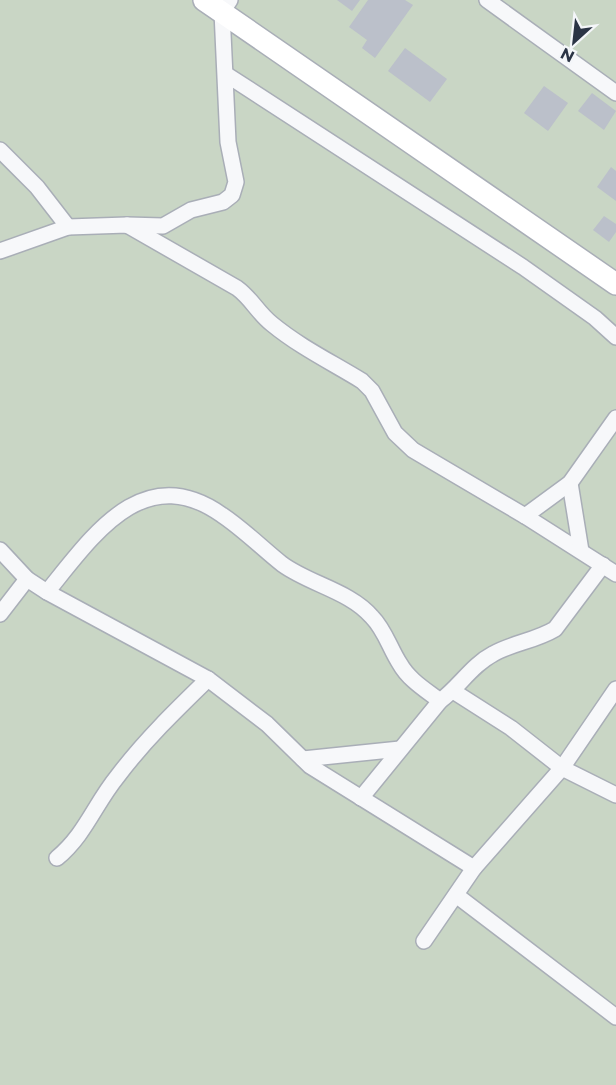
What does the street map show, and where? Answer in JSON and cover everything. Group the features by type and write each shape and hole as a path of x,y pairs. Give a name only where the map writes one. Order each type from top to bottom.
{"street":[{"path":"204,0 226,6 616,284"},
{"path":"487,0 616,93"},
{"path":"0,251 68,227 163,226 191,210 223,202 232,195 236,182 228,142 226,6"},
{"path":"226,75 524,267 595,318 616,337"},
{"path":"0,150 37,187 68,227"},
{"path":"127,225 246,294 256,311 290,339 362,381 372,391 395,433 413,450 610,569 555,629 494,653 482,661 440,701 361,798"},
{"path":"525,516 570,483 616,418"},
{"path":"570,483 581,551"},
{"path":"47,592 92,537 124,507 156,497 183,496 221,514 283,565 359,605 381,628 404,670 440,701"},
{"path":"0,550 27,579 208,679 267,724 303,759 474,868"},
{"path":"0,614 27,579"},
{"path":"57,858 77,840 115,778 149,738 208,679"},
{"path":"424,941 474,868 562,768 616,690"},
{"path":"453,691 510,728 562,768 616,795"},
{"path":"303,759 400,749"},
{"path":"456,895 616,1017"}],"green space":[{"path":"0,0 616,0 616,1085 0,1085"}],"building":[{"path":"337,0 360,0 352,11"},
{"path":"368,0 405,0 413,5 375,58 362,48 367,40 349,27"},
{"path":"405,48 447,79 430,102 388,71"},
{"path":"544,86 568,103 548,131 524,113"},
{"path":"592,93 616,111 604,130 578,111"},
{"path":"611,167 616,171 616,201 597,187"},
{"path":"604,216 616,224 616,232 609,242 593,230"}]}
